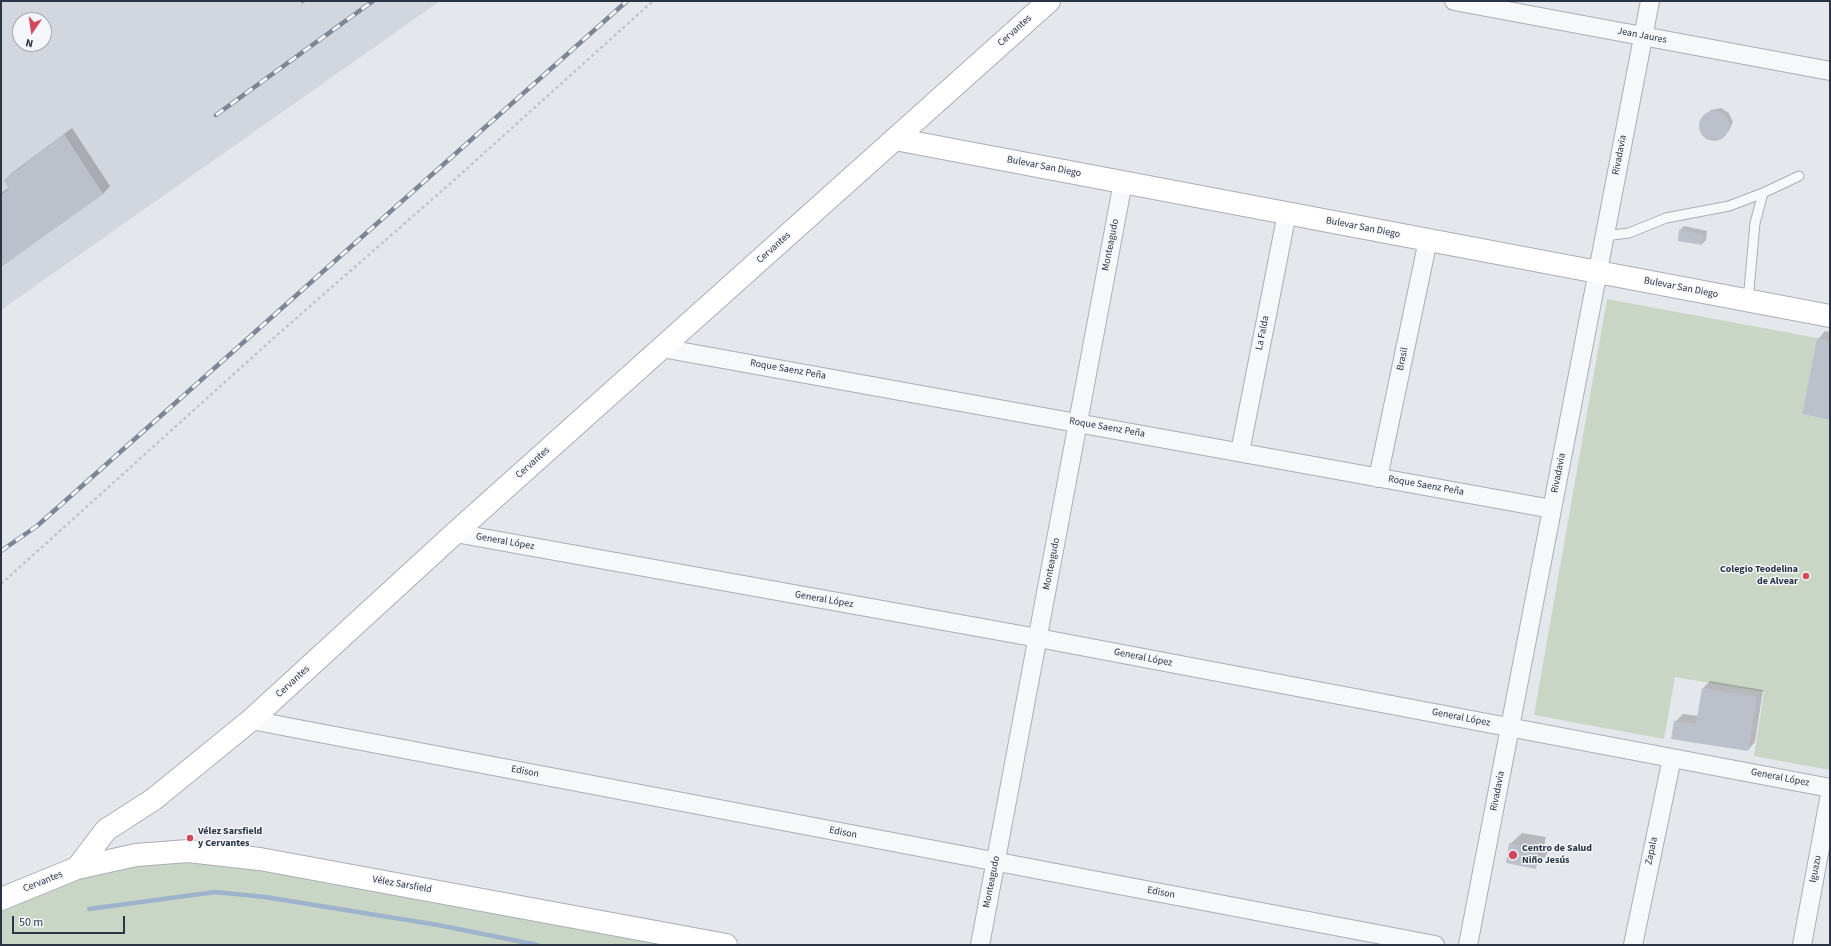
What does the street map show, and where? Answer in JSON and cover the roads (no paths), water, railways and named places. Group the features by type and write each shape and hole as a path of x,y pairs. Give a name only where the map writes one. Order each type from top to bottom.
{"street":[{"name":"Cervantes","path":"1,899 78,868 106,830 154,799 251,720 455,533 1049,1"},
{"name":"Jean Jaures","path":"1454,1 1830,71"},
{"name":"Rivadavia","path":"1468,945 1650,1"},
{"name":"Bulevar San Diego","path":"896,139 1830,316"},
{"name":"Monteagudo","path":"980,945 1123,182"},
{"name":"La Falda","path":"1240,452 1287,213"},
{"name":"Brasil","path":"1378,478 1428,240"},
{"name":"Roque Saenz Peña","path":"662,348 1552,509"},
{"name":"General López","path":"455,533 1038,638 1830,788"},
{"name":"Edison","path":"251,720 1435,945"},
{"name":"Zapala","path":"1633,945 1672,758"},
{"name":"Iguazu","path":"1802,945 1830,794"},
{"name":"Vélez Sarsfield","path":"78,868 136,855 188,851 260,859 726,945"}],"lane":[{"path":"1604,236 1629,234 1666,218 1729,206 1799,176"},
{"path":"1748,300 1755,223 1763,192"}],"waterway":[{"path":"89,909 215,892 265,897 438,925 538,945"}],"railway":[{"path":"216,115 373,1"},
{"path":"1,551 37,526 627,1"}],"place":[{"name":"Colegio Teodelina de Alvear","path":"1806,576"},
{"name":"Vélez Sarsfield y Cervantes","path":"190,838"},
{"name":"Centro de Salud Niño Jesús","path":"1513,855"}]}
